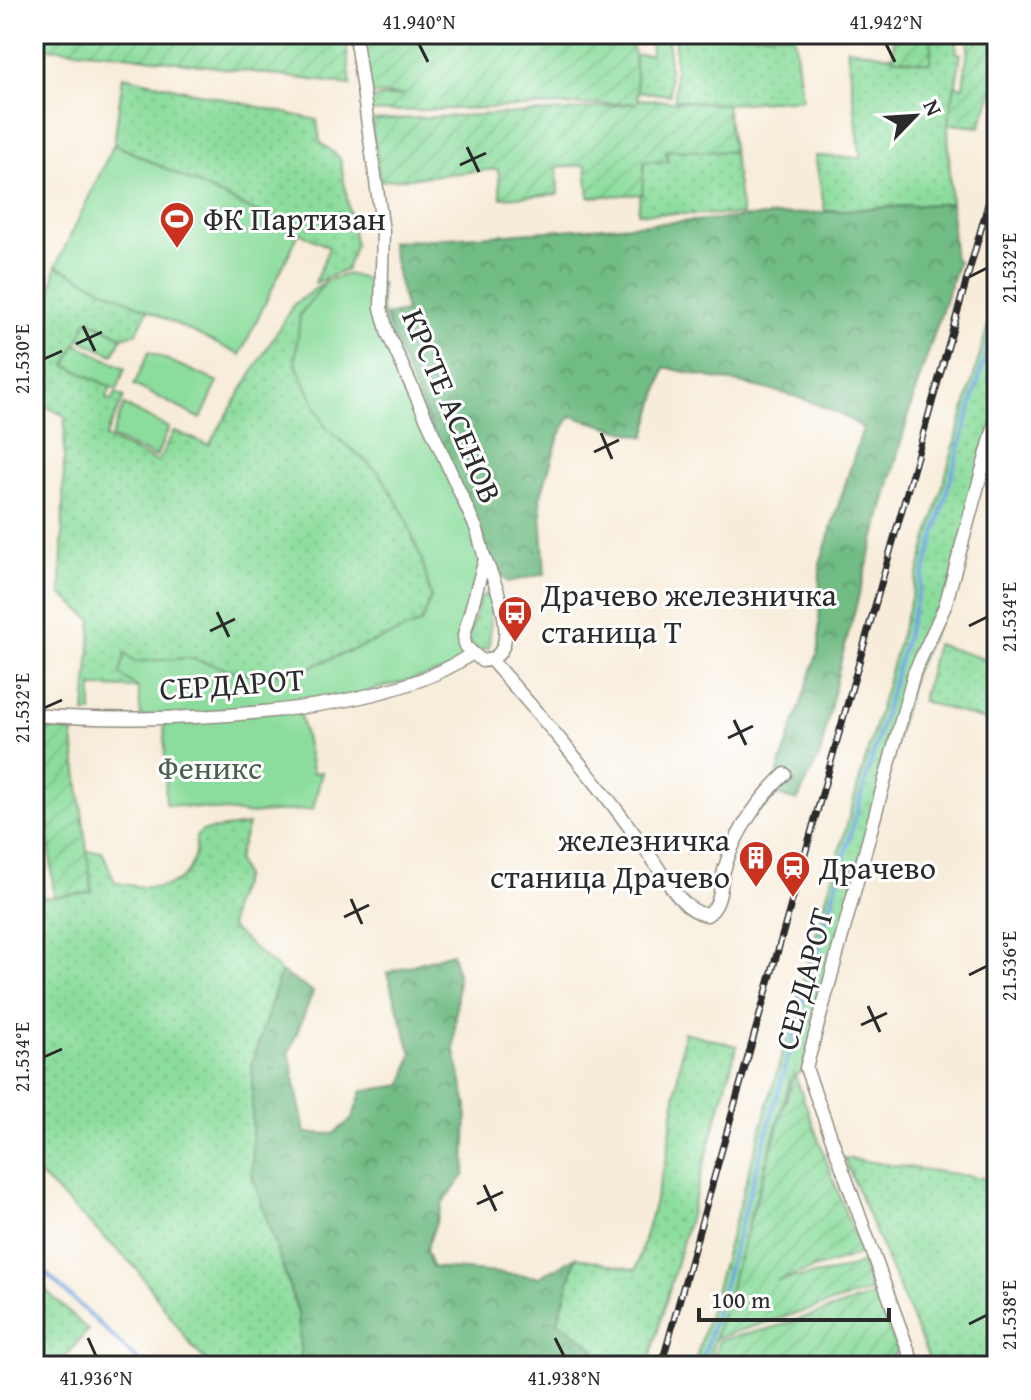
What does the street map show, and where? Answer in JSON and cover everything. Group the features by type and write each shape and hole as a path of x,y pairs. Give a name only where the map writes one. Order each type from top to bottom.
{"street":[{"name":"КРСТЕ АСЕНОВ","path":"355,34 383,231 381,308 388,334 477,530 505,610 505,639 491,660"},
{"name":"СЕРДАРОТ","path":"914,1366 806,1068 914,673 945,606 997,416"},
{"path":"485,559 464,635 465,646 482,661 491,660 565,743 670,885 699,914 707,915 717,905 731,849 766,791 785,774"},
{"name":"СЕРДАРОТ","path":"34,715 100,718 298,709 437,675 471,654"}],"green space":[{"path":"34,34 345,34 351,85 109,53 34,47"},
{"path":"360,34 632,34 638,99 726,104 733,152 666,150 668,162 644,161 642,194 589,197 586,165 557,167 558,194 501,198 498,169 380,181 371,120 567,111 637,103 369,112 368,99 404,95 369,94"},
{"path":"675,34 794,34 802,99 726,104 675,100"},
{"path":"894,34 932,34 930,63 893,58"},
{"path":"932,34 958,34 956,52 961,54 948,129 951,203 825,211 815,156 861,158 847,48 929,63"},
{"path":"970,34 997,34 997,80 980,127 948,124 955,85 963,87"},
{"path":"650,36 668,37 670,95 637,91 634,55 651,54"},
{"path":"123,76 317,120 320,142 340,158 355,245 346,270 315,283 329,247 114,144"},
{"name":"ФК Партизан","path":"114,144 299,233 240,355 56,266"},
{"path":"666,150 733,152 742,215 638,213 644,161 668,162"},
{"path":"951,203 954,258 958,261 912,402 840,664 820,755 797,801 771,793 819,649 820,564 863,428 817,404 793,396 665,367 645,437 571,416 559,436 540,498 545,574 508,582 491,565 391,333 387,315 406,312 390,242"},
{"path":"56,266 148,310 136,333 122,337 88,320 66,365 111,387 106,398 111,401 116,393 124,397 105,438 158,462 174,431 209,445 293,305 326,281 300,315 295,362 326,428 379,472 404,514 423,563 431,598 421,623 298,672 248,675 189,658 135,662 125,654 138,688 92,687 92,713 85,713 92,620 61,594 65,416 34,400 34,360 44,329"},
{"name":"Феникс","path":"347,274 381,283 381,308 485,559 467,620 471,654 446,671 299,709 313,773 322,772 313,809 249,814 166,804 164,716 141,717 138,688 120,674 125,654 135,662 189,658 248,675 298,672 421,623 431,598 423,563 404,514 379,472 326,428 295,362 300,315 326,281"},
{"path":"997,294 997,416 945,606 914,673 806,1068 790,1080 707,1366 694,1366"},
{"path":"88,320 122,337 113,355 79,339"},
{"path":"76,344 125,368 117,390 66,365"},
{"path":"149,352 218,382 201,419 134,385"},
{"path":"124,405 169,428 156,457 111,438"},
{"path":"487,593 492,600 489,648 478,651 468,639 480,599"},
{"path":"936,644 997,663 997,724 922,701"},
{"path":"39,728 72,731 92,892 54,897"},
{"path":"34,747 43,898 34,899"},
{"path":"248,825 237,860 244,877 232,906 230,927 281,972 252,1063 252,1175 298,1313 301,1366 212,1366 194,1349 135,1267 34,1170 34,899 92,892 86,851 102,851 115,882 146,887 172,884 190,868 195,855 196,837 202,831"},
{"path":"452,953 458,977 454,1047 467,1106 465,1174 443,1203 426,1250 432,1267 539,1277 576,1257 558,1321 589,1344 606,1366 301,1366 298,1313 252,1175 252,1063 281,972 313,992 289,1053 305,1133 333,1134 352,1119 362,1091 403,1085 412,1054 387,973"},
{"path":"684,1032 737,1046 648,1366 606,1366 589,1344 558,1321 576,1257 636,1270 667,1156"},
{"path":"794,1073 861,1254 777,1280 839,1271 862,1263 871,1291 715,1338"},
{"path":"844,1158 997,1180 997,1366 932,1366"},
{"path":"34,1279 88,1330 58,1366 34,1366"},
{"path":"875,1295 898,1352 872,1366 711,1366 719,1340 772,1328"}],"waterway":[{"path":"701,1366 997,314"},
{"path":"34,1262 144,1366"}],"railway":[{"path":"661,1366 997,172"}],"place":[{"name":"ФК Партизан","path":"177,250"},
{"name":"Драчево железничка станица Т","path":"515,644"},
{"name":"железничка станица Драчево","path":"756,889"},
{"name":"Драчево","path":"793,899"}]}
